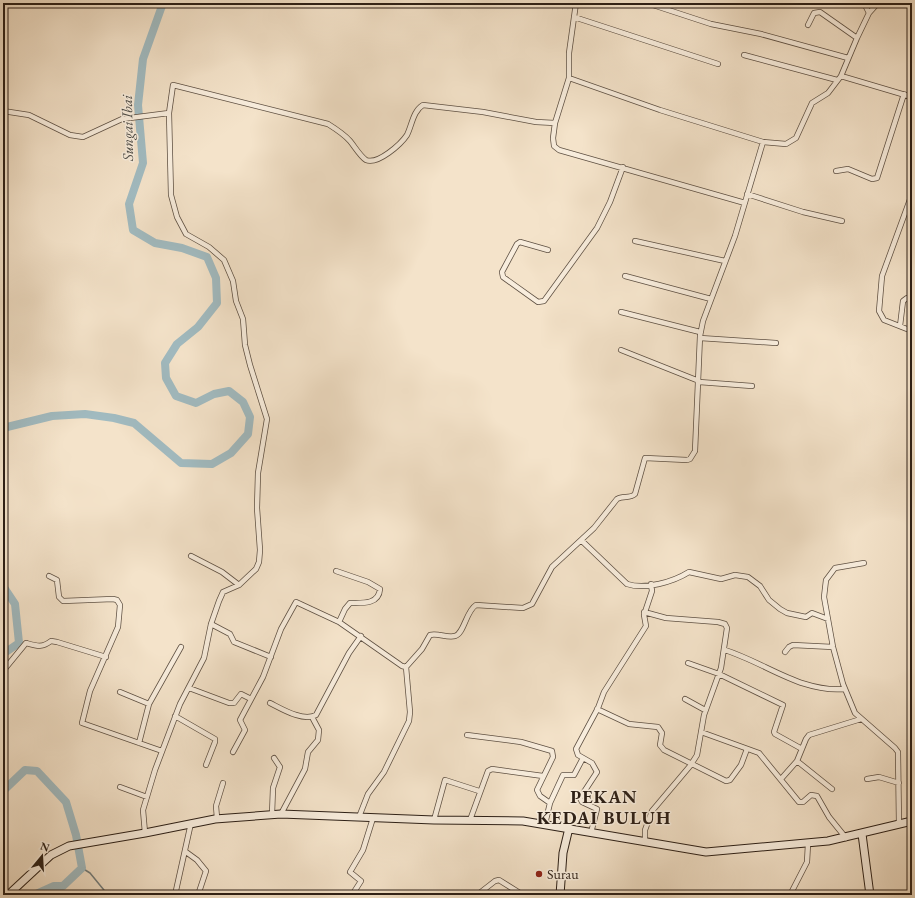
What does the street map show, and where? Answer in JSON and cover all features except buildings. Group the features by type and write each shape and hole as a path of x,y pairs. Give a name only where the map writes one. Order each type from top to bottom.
{"main road":[{"path":"8,895 51,855 69,846 145,833 217,818 281,814 434,820 512,820 545,824 706,852 808,844 846,838 912,821"},
{"path":"560,895 563,853 569,828"},
{"path":"862,834 870,895"}],"street":[{"path":"576,3 569,53 569,78 555,123 552,142 556,148 623,166 745,203"},
{"path":"647,3 711,24 762,34 848,58"},
{"path":"864,3 869,13"},
{"path":"569,78 660,110 763,142 786,144 794,141 799,134 812,103 828,93 841,76 869,13 878,3"},
{"path":"808,25 814,13 820,12 857,38"},
{"path":"574,17 718,64"},
{"path":"744,55 837,80"},
{"path":"841,76 912,97"},
{"path":"145,833 143,810 147,797 175,716 204,658 211,624 223,592 239,585 258,566 260,542 258,473 266,419 245,345 243,319 236,301 236,292 229,270 219,254 186,234 172,201 169,114 173,85 182,86 328,124 341,133 363,157 370,161 383,156 400,143 407,134 418,109 423,105 483,112 536,122 555,123"},
{"path":"836,171 848,169 872,179 877,178 904,94"},
{"path":"3,111 29,115 70,135 83,136 122,119 169,114"},
{"path":"359,817 368,794 384,772 409,721 410,712 406,667 422,649 430,635 455,636 459,634 470,610 476,605 495,608 529,607 536,600 552,567 594,528 617,499 622,496 631,496 635,494 645,458 687,460 693,456 699,381 700,332 745,203 763,142"},
{"path":"548,250 520,242 502,272 504,277 538,302 544,301 597,228 612,198 623,166"},
{"path":"747,194 803,212 842,221"},
{"path":"912,194 882,276 880,315 884,320 912,331"},
{"path":"635,241 725,261"},
{"path":"625,276 711,299"},
{"path":"900,326 903,301 907,298 912,299"},
{"path":"621,312 700,332"},
{"path":"700,338 776,343"},
{"path":"621,350 699,381 752,386"},
{"path":"581,540 624,582 631,585 651,584 678,579 689,572 721,579 735,575 743,576 755,582 769,600 787,613 806,616 812,613 828,619"},
{"path":"191,556 222,572 239,585"},
{"path":"864,563 835,568 828,575 824,597 832,647 851,707 861,719 895,748 899,758 899,825"},
{"path":"336,571 368,582 380,589 378,597 372,602 350,603 339,622"},
{"path":"49,576 57,580 59,597 63,601 113,599 120,603 118,627 90,691 82,723 162,751"},
{"path":"591,833 597,809 582,802 580,798 597,772 594,765 576,754 576,749 598,709 604,692 646,626 644,612 652,591 651,584"},
{"path":"233,752 245,730 240,720 263,678 281,629 296,602 339,622 396,662 406,667"},
{"path":"644,612 666,618 712,621 725,624 727,628 725,650 719,674 705,710 697,755 692,764 652,812 645,830 645,842"},
{"path":"211,624 230,634 234,642 271,657"},
{"path":"270,703 294,714 312,717 316,715 349,653 361,636"},
{"path":"3,671 26,643 40,647 51,641 58,642 106,657"},
{"path":"785,652 789,647 794,645 832,647"},
{"path":"139,743 150,704 181,647"},
{"path":"725,650 746,657 807,686 826,690 845,689"},
{"path":"688,663 719,674 783,705 774,732 802,749"},
{"path":"189,688 229,703 234,703 241,694 251,699"},
{"path":"120,692 150,704"},
{"path":"685,699 705,710"},
{"path":"598,709 629,724 658,727 662,733 660,742 662,748 728,781 741,765 747,749"},
{"path":"175,716 215,739 206,765"},
{"path":"281,814 305,769 308,752 318,740 319,730 312,717"},
{"path":"781,779 797,762 809,735 861,719"},
{"path":"701,732 761,755 799,802 803,802 811,795 817,796 829,817 840,828 846,838"},
{"path":"467,736 521,742 552,751 553,757 543,776 537,793 550,803"},
{"path":"272,814 273,788 280,767 274,758"},
{"path":"545,824 550,803 563,775 574,775 583,758"},
{"path":"797,762 832,789"},
{"path":"470,820 479,791 488,771 492,769 543,776"},
{"path":"867,779 879,777 899,783"},
{"path":"434,820 445,780 479,791"},
{"path":"217,818 216,806 223,783"},
{"path":"120,787 147,797"},
{"path":"352,895 361,881 350,872 363,850 373,818"},
{"path":"175,895 186,852 191,823"},
{"path":"792,894 807,862 808,844"},
{"path":"186,852 206,871 198,895"},
{"path":"477,895 495,881 499,880 523,895"}],"waterway":[{"name":"Sungai Ibai","path":"3,428 52,416 85,414 114,418 134,423 181,463 212,464 231,453 248,434 250,417 243,402 229,391 214,394 196,403 176,396 166,378 165,363 177,344 198,327 217,303 216,278 207,257 182,248 155,243 133,230 129,204 143,163 138,105 143,59 163,3"},
{"name":"Sungai Ibai","path":"3,586 15,604 19,643 3,654"},
{"name":"Sungai Ibai","path":"3,791 25,770 37,771 66,802 76,835 82,868 63,886 54,886 34,895"},
{"path":"82,868 90,873 108,895"}],"place":[{"name":"Surau","path":"539,874"}],"district":[{"name":"PEKAN KEDAI BULUH","path":"604,806"}]}
